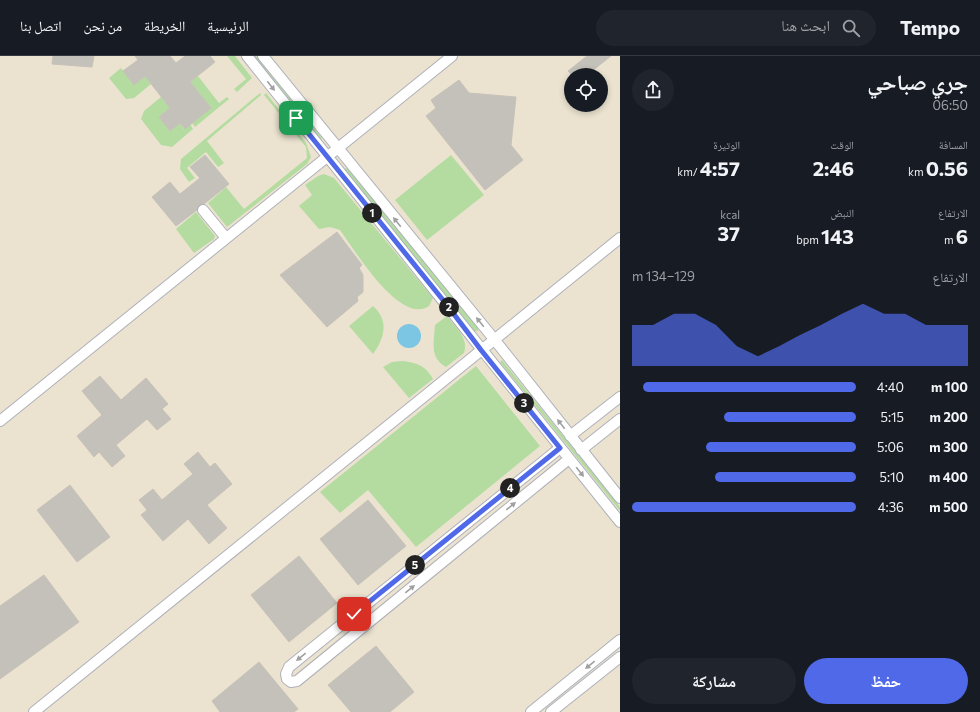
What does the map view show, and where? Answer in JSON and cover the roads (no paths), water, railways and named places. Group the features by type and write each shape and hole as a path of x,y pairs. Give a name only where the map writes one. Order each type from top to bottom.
{"street":[{"path":"247,56 620,522"},
{"path":"263,56 494,340 620,498"},
{"path":"0,421 452,56"},
{"path":"203,210 226,238"},
{"path":"34,712 620,238"},
{"path":"570,436 620,397"},
{"path":"582,450 620,419"},
{"path":"560,448 288,667 286,674 287,679 291,682 297,682 569,459"},
{"path":"445,540 456,551"},
{"path":"386,588 397,600"},
{"path":"322,640 332,653"},
{"path":"532,712 620,640"},
{"path":"551,712 620,657"}],"water":[{"path":"409,324 414,325 420,331 420,341 414,347 409,348 404,347 398,341 397,336 398,331 404,325"}]}
